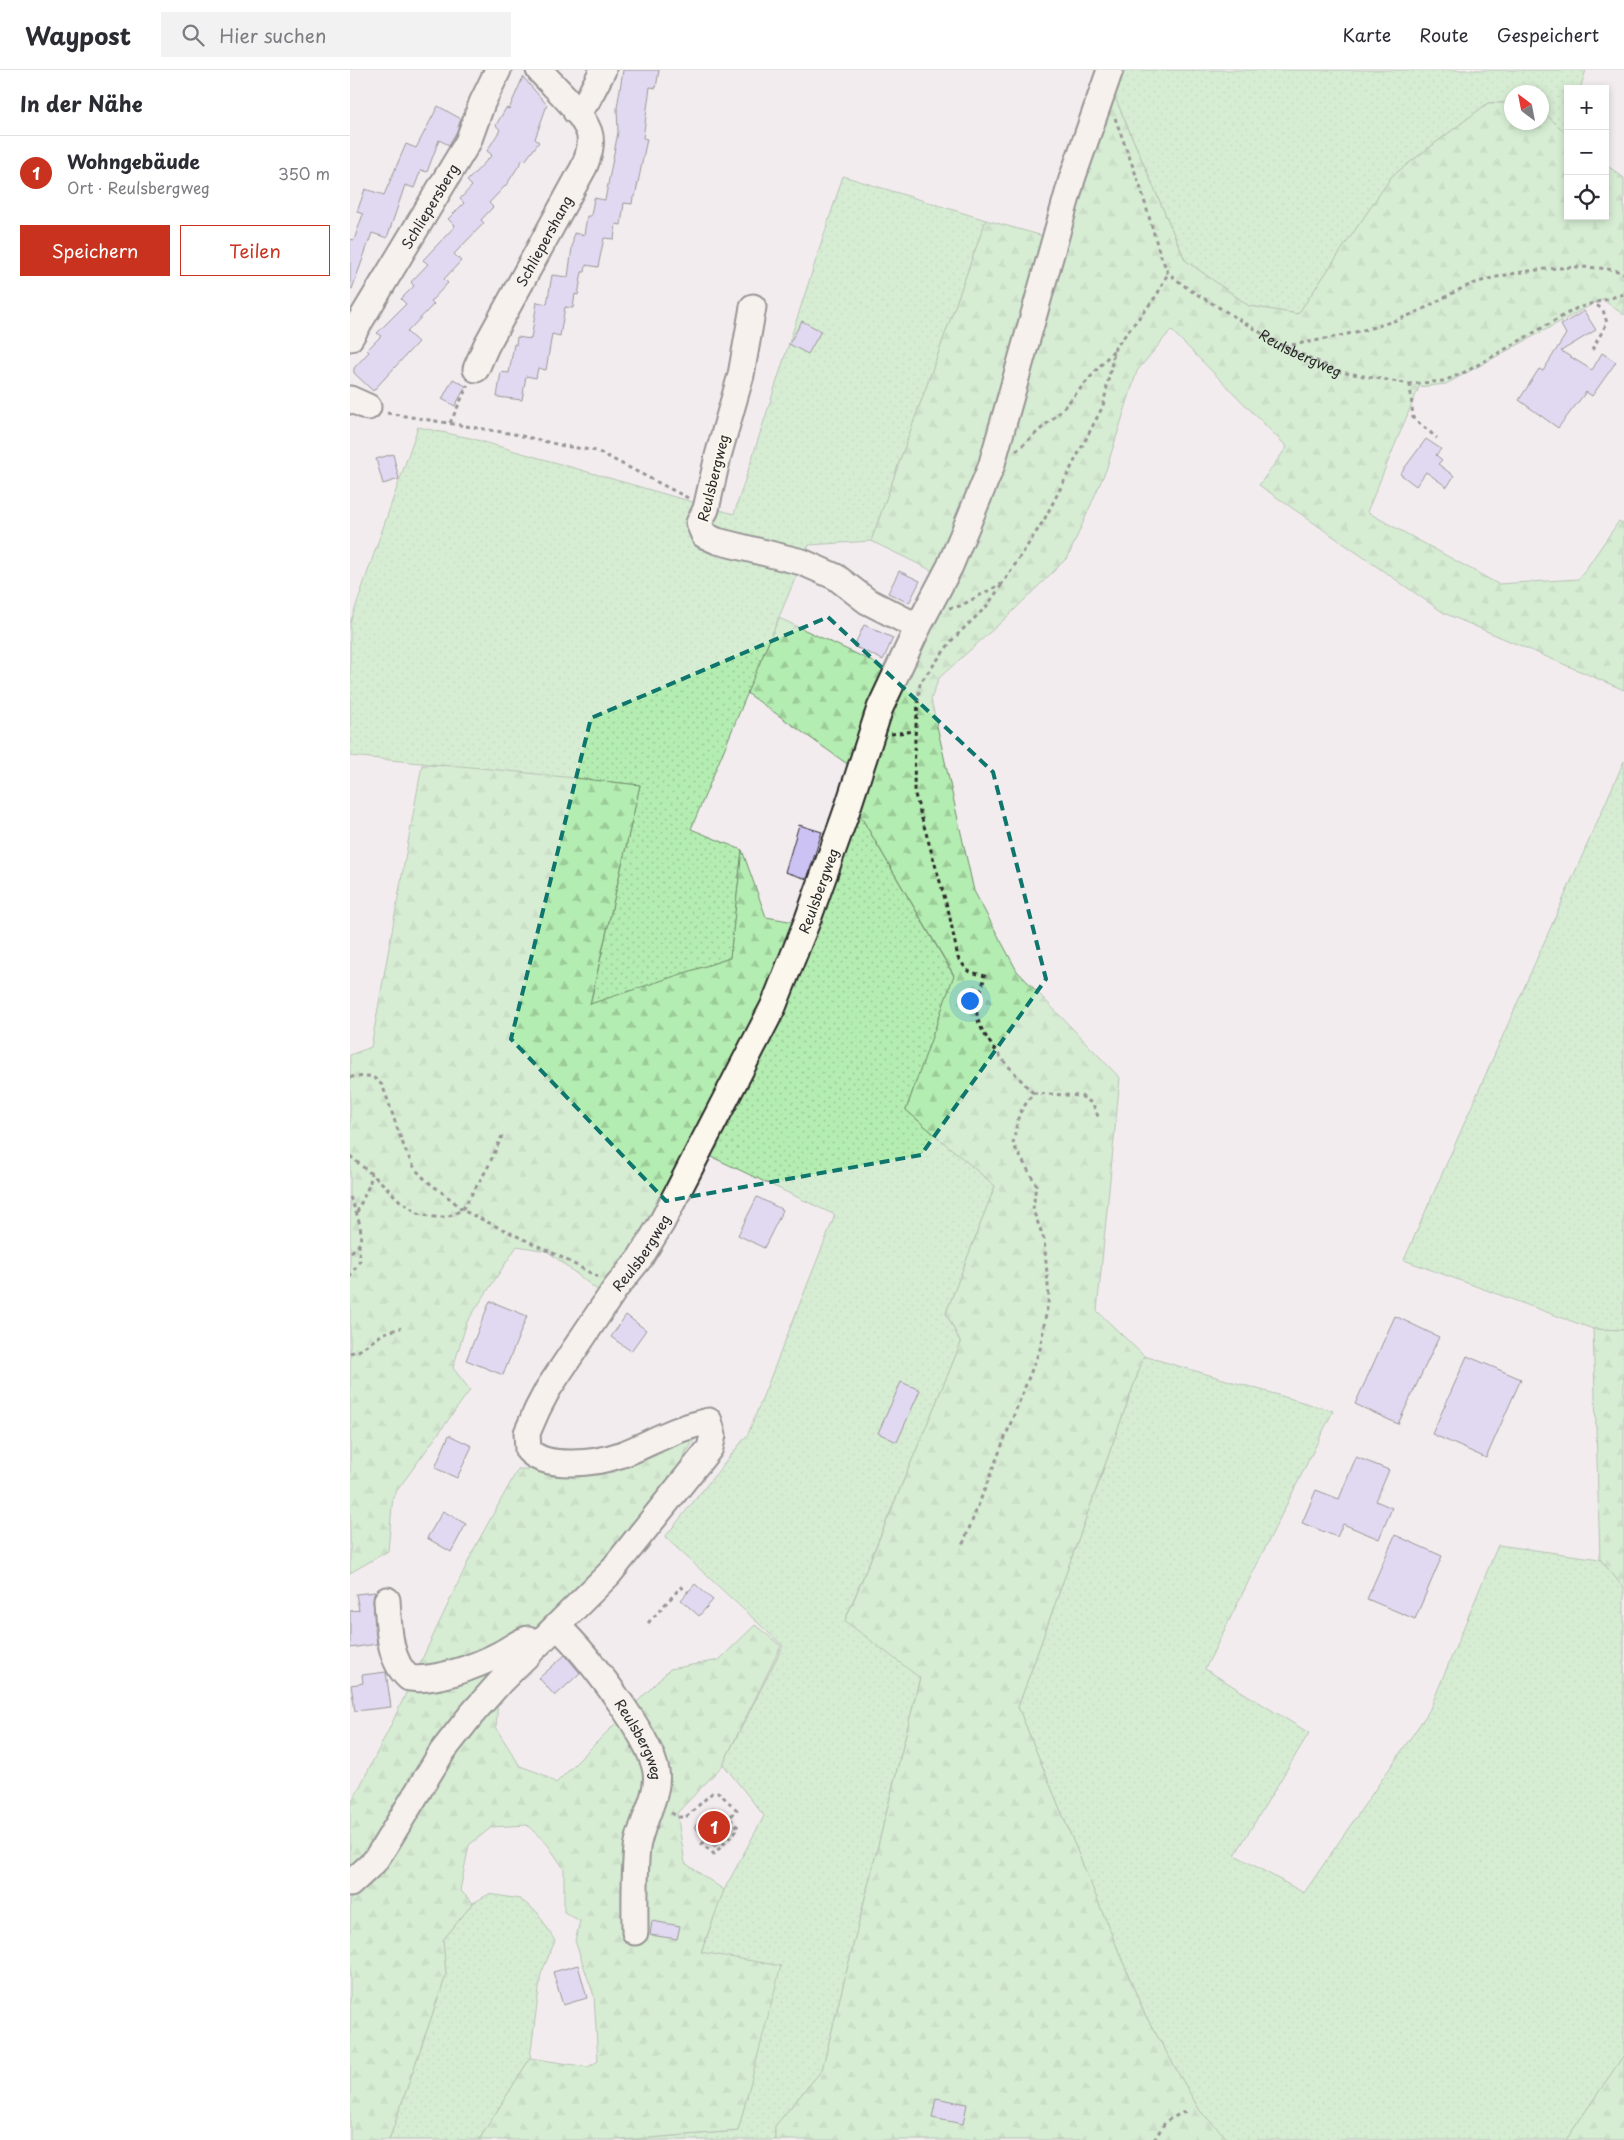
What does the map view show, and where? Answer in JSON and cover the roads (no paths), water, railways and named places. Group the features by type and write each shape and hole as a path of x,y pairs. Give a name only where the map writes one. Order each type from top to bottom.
{"street":[{"name":"Schliepersberg","path":"350,338 357,309 468,142 482,103 498,70"},
{"name":"Schliepershang","path":"476,369 489,341 590,152 589,133 576,112 539,70"},
{"path":"576,112 587,101 603,70"},
{"name":"Reulsbergweg","path":"350,1884 374,1862 442,1752 471,1715 538,1644 558,1627 610,1574 660,1514 710,1448 713,1436 709,1421 673,1432 619,1456 570,1463 540,1459 528,1450 527,1433 536,1410 548,1389 615,1289 640,1258 661,1224 772,1007 808,919 845,816 880,708 954,558 990,467 1072,180 1107,80"},
{"name":"Reulsbergweg","path":"753,307 741,375 718,456 706,509 699,523 704,535 802,562 836,577 868,601 922,621"},
{"path":"386,1600 393,1651 398,1664 409,1678 432,1678 462,1669 490,1659 528,1639 538,1644"},
{"name":"Reulsbergweg","path":"558,1627 574,1643 616,1698 645,1742 656,1770 654,1791 637,1847 635,1932"}],"place":[{"name":"Wohngebäude","path":"714,1827"}]}
